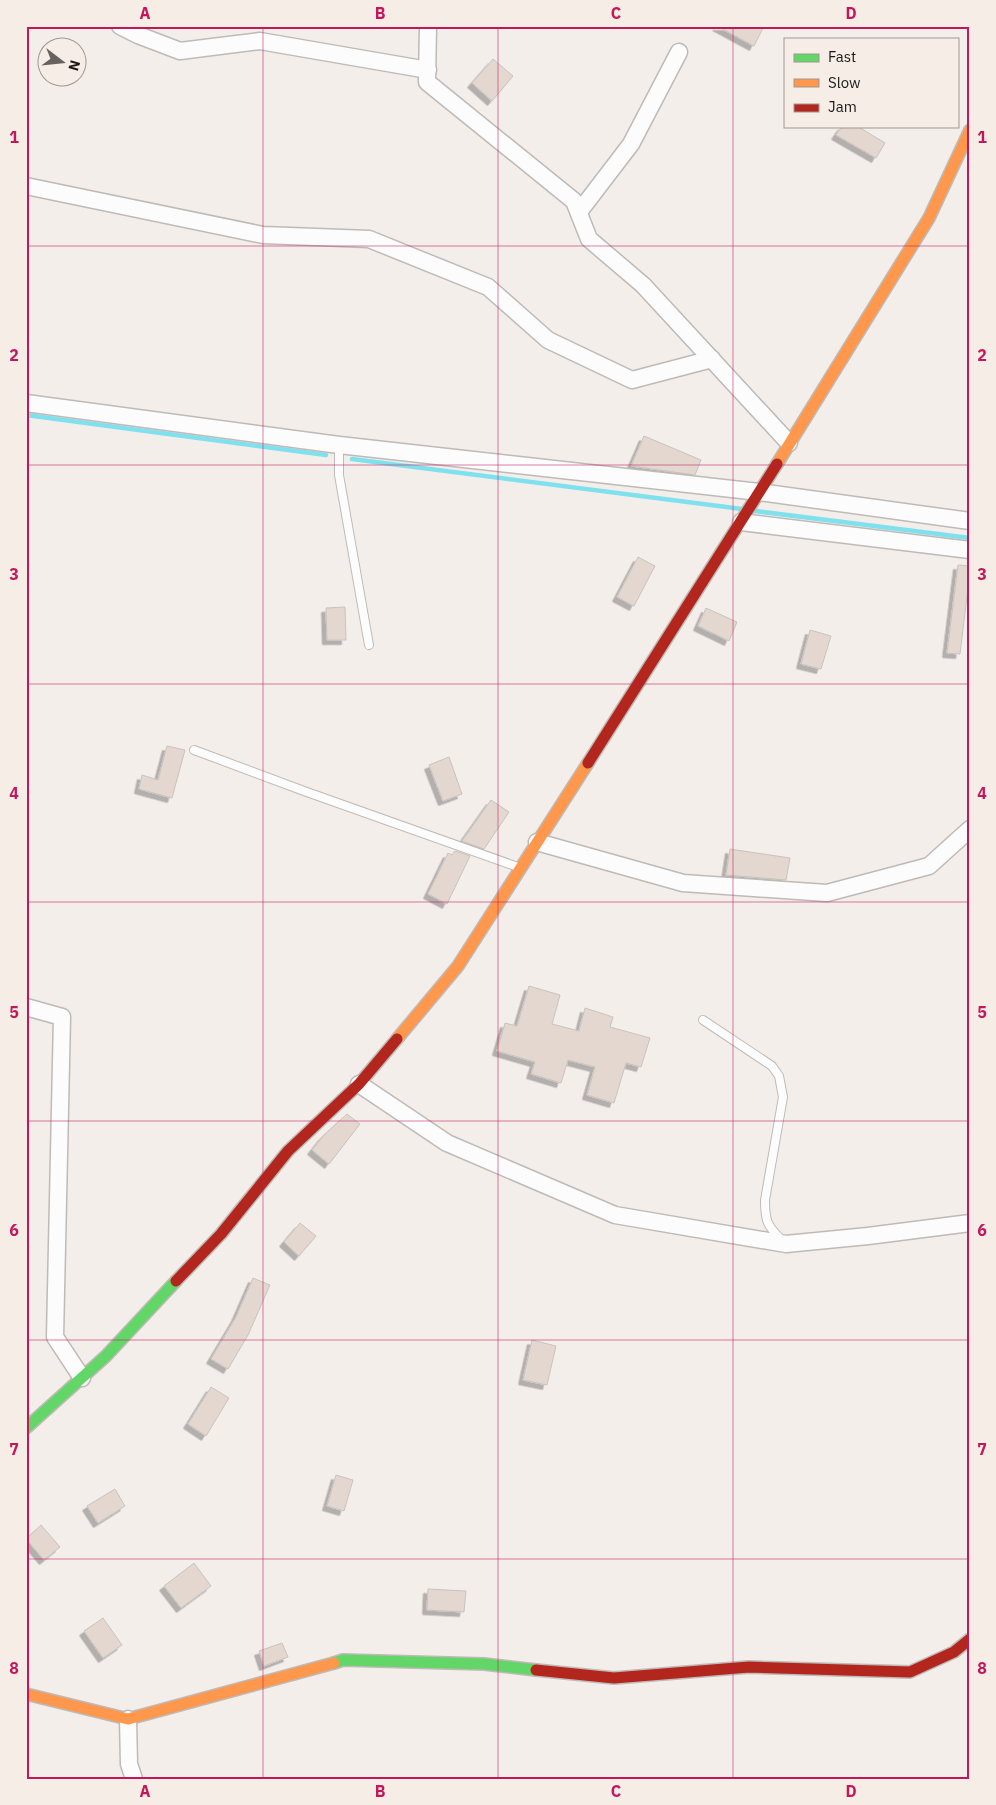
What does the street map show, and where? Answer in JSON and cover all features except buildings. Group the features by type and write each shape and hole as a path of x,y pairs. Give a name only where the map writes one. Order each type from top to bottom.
{"street":[{"path":"120,26 180,51 260,41 428,70"},
{"path":"428,26 428,82 574,200 590,239 643,285 789,443"},
{"path":"579,212 631,144 678,52"},
{"path":"26,1428 106,1356 221,1234 288,1151 359,1084 458,966 742,522 756,496 929,218 970,130"},
{"path":"26,186 263,235 369,239 488,287 548,340 632,380 712,359"},
{"path":"26,403 339,445 970,521"},
{"path":"742,522 970,550"},
{"path":"537,842 683,883 827,893 929,866 970,829"},
{"path":"26,1007 62,1016 55,1337 82,1378"},
{"path":"359,1084 448,1143 615,1215 786,1244 970,1223"},
{"path":"26,1694 128,1719 343,1660 484,1664 614,1678 749,1667 910,1672 954,1652 970,1639"},
{"path":"128,1719 129,1764 134,1779"}],"lane":[{"path":"339,445 339,475 369,645"},
{"path":"194,750 313,795 520,868"},
{"path":"703,1020 772,1066 779,1076 783,1097 765,1200 765,1217 769,1228 786,1244"}],"waterway":[{"path":"26,415 326,455"},
{"path":"352,459 742,509"},
{"path":"755,511 970,538"}],"traffic: fast":[{"path":"26,1428 106,1356 176,1281"},
{"path":"334,1663 343,1660 484,1664 536,1670"}],"traffic: slow":[{"path":"777,464 929,218 970,130"},
{"path":"397,1039 458,966 588,763"},
{"path":"26,1694 128,1719 334,1663"}],"traffic: jam":[{"path":"588,763 777,464"},
{"path":"176,1281 221,1234 288,1151 359,1084 397,1039"},
{"path":"536,1670 614,1678 749,1667 910,1672 954,1652 970,1639"}]}
